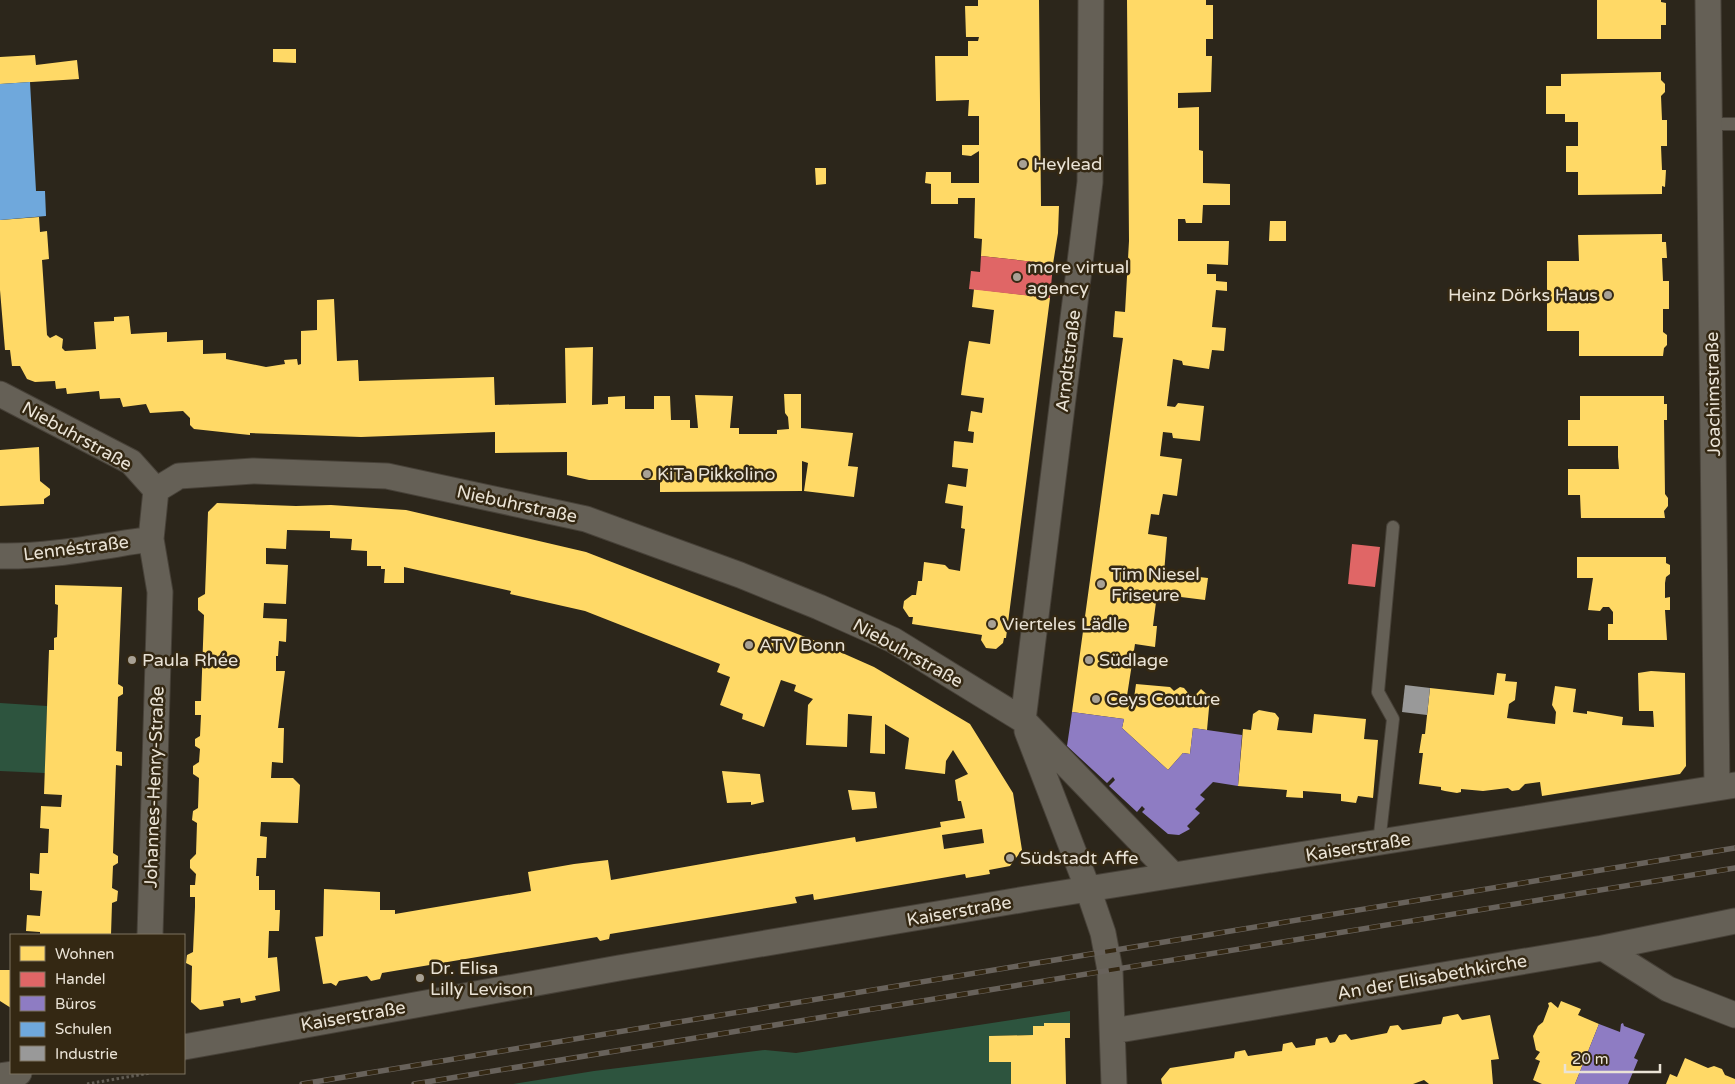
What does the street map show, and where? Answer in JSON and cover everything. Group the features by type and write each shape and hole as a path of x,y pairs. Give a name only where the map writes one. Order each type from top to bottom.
{"street":[{"name":"Arndtstraße","path":"1023,720 1090,182 1091,0"},
{"name":"Joachimstraße","path":"1708,0 1709,124 1726,787"},
{"name":"Niebuhrstraße","path":"0,394 131,462 156,490 179,476 253,471 387,476 586,519 740,575 819,607 893,640 1023,720 1173,875"},
{"name":"Johannes-Henry-Straße","path":"150,934 160,592 151,539 156,490"},
{"name":"Lennéstraße","path":"0,556 66,551 151,539"},
{"path":"1023,720 1088,888 1103,933 1110,970 1114,1084"},
{"name":"Kaiserstraße","path":"185,1047 629,967 1088,888 1379,844 1726,787"},
{"name":"An der Elisabethkirche","path":"1113,1031 1603,948 1735,922"},
{"path":"1603,948 1668,989 1735,1015"},
{"path":"0,1076 13,1074"}],"lane":[{"path":"1709,124 1735,124"},
{"path":"1379,844 1393,719 1378,692 1394,527"}],"path":[{"path":"122,1078 126,1074"},
{"path":"87,1084 144,1074"}],"green space":[{"path":"0,703 47,706 45,773 0,771"},
{"path":"1070,1011 1070,1023 1044,1023 1044,1026 1034,1026 1033,1035 989,1036 989,1062 1011,1062 1011,1084 513,1084 594,1071 765,1050 796,1053"}],"building: Wohnen":[{"path":"978,0 1039,0 1041,206 1059,206 1058,233 1053,264 981,256 982,239 974,238 975,198 958,198 958,204 931,204 931,184 925,183 926,172 951,172 951,183 979,183 979,151 971,156 962,155 962,145 979,145 979,116 968,116 969,100 936,101 935,56 968,56 968,41 978,41 979,37 966,37 965,6 978,6"},
{"path":"1127,0 1206,0 1206,5 1213,5 1213,39 1206,39 1206,56 1212,56 1211,92 1178,93 1178,108 1199,107 1199,150 1203,151 1203,183 1230,184 1230,205 1203,205 1202,223 1186,223 1185,219 1178,219 1178,241 1229,241 1228,265 1207,264 1207,274 1216,274 1216,281 1227,282 1227,291 1216,290 1212,327 1226,328 1224,351 1212,350 1209,369 1183,365 1182,361 1173,359 1167,406 1175,407 1178,403 1204,406 1200,441 1173,438 1172,433 1163,432 1160,456 1182,459 1177,496 1163,494 1159,515 1151,514 1148,534 1167,537 1164,573 1208,578 1205,600 1157,594 1153,626 1157,626 1155,647 1135,644 1127,696 1134,698 1136,684 1170,687 1174,691 1180,687 1184,688 1189,694 1186,701 1188,703 1201,689 1210,697 1207,730 1193,728 1190,754 1183,753 1168,770 1122,728 1124,719 1072,712 1123,338 1113,337 1115,311 1125,312 1129,241"},
{"path":"1597,0 1661,0 1661,2 1666,3 1666,25 1661,25 1661,39 1597,39"},
{"path":"273,49 296,49 296,63 273,62"},
{"path":"35,55 36,65 77,60 79,79 0,84 0,57"},
{"path":"1661,72 1661,80 1665,84 1665,92 1661,96 1662,120 1667,120 1667,146 1661,146 1662,170 1666,170 1665,187 1662,186 1662,194 1578,195 1578,172 1566,172 1566,146 1578,146 1578,122 1565,122 1565,114 1546,114 1546,86 1561,86 1561,74"},
{"path":"815,168 826,168 826,184 816,185"},
{"path":"39,217 40,232 47,231 49,259 42,260 47,335 50,338 56,335 63,339 62,348 65,351 96,349 94,322 114,321 114,317 129,316 131,334 167,332 167,342 203,340 203,354 226,353 226,359 266,367 285,364 284,360 297,359 298,365 301,364 301,331 317,330 317,300 334,299 337,361 358,360 359,381 494,377 495,405 566,403 565,348 593,347 592,405 608,404 608,397 625,396 625,409 654,409 654,396 670,396 671,420 690,420 690,428 698,428 695,395 733,396 730,428 739,428 739,434 777,434 777,430 789,429 788,417 785,413 784,394 801,394 801,428 853,433 848,466 858,467 854,497 804,491 808,463 802,461 802,491 660,492 660,480 589,480 567,475 567,452 495,453 495,432 361,437 250,433 250,435 194,429 190,425 190,418 183,411 150,413 146,404 123,407 120,398 100,399 99,391 67,394 66,388 56,389 55,381 35,382 27,379 20,366 12,366 10,350 5,350 0,290 0,220"},
{"path":"1270,221 1286,221 1286,241 1269,241"},
{"name":"Heinz Dörks Haus","path":"1662,234 1662,242 1666,242 1667,258 1662,258 1663,281 1669,281 1669,309 1663,309 1663,332 1667,335 1667,345 1664,348 1663,356 1579,356 1579,331 1547,331 1547,261 1579,261 1578,235"},
{"path":"974,289 1050,298 1006,638 996,649 986,648 981,640 982,635 912,624 913,617 909,617 903,608 904,601 912,595 916,595 918,581 922,581 924,562 945,565 949,569 960,571 965,529 961,528 963,506 945,503 948,484 966,487 968,469 952,467 954,441 973,443 974,432 968,431 971,411 982,413 984,398 961,395 969,341 990,344 994,310 972,307"},
{"path":"1580,396 1664,396 1664,404 1667,404 1667,420 1664,420 1665,494 1668,498 1668,506 1664,511 1665,518 1581,518 1580,495 1568,495 1568,469 1619,469 1618,446 1568,446 1568,420 1580,420"},
{"path":"39,447 40,481 50,489 50,495 44,499 44,504 0,506 0,450"},
{"path":"217,503 296,506 331,505 406,510 586,552 813,640 874,667 970,724 1013,793 1022,850 1010,866 989,870 990,874 966,878 965,874 814,900 813,894 795,897 797,903 610,934 609,939 600,941 597,937 382,973 380,979 371,981 367,976 339,981 336,986 331,983 323,984 315,937 323,936 324,889 380,892 380,910 395,910 395,914 531,891 528,872 574,864 608,860 611,880 855,837 856,842 941,827 940,822 965,818 961,801 958,801 955,780 968,774 953,750 946,761 945,774 905,769 909,738 885,724 885,754 870,753 872,716 848,714 847,747 806,745 808,705 813,699 794,691 796,685 781,680 764,727 742,719 743,714 720,705 730,677 717,672 720,664 585,611 510,594 511,591 404,567 404,583 384,583 385,569 381,569 381,566 367,566 367,551 351,550 352,539 330,538 330,531 287,530 286,549 266,548 266,564 288,565 286,604 264,603 263,618 287,619 286,642 279,641 278,656 276,656 276,671 285,671 278,728 284,728 283,763 272,762 271,778 293,778 300,785 298,823 261,822 260,836 267,837 266,858 257,858 256,876 259,876 259,890 275,890 275,910 280,910 279,931 269,931 268,958 277,957 280,991 255,996 256,1000 241,1003 240,998 223,1001 224,1006 200,1010 191,1002 192,966 186,963 187,955 193,952 195,897 190,897 190,885 195,885 196,874 190,868 190,860 196,854 197,823 192,820 193,811 198,808 199,778 193,774 193,766 199,762 200,749 195,746 195,739 200,736 201,715 195,715 195,701 201,701 204,615 198,610 198,598 205,594 208,512","holes":["982,829 984,843 944,849 942,835"]},
{"path":"1577,557 1666,557 1666,563 1670,565 1670,574 1666,577 1665,583 1665,598 1670,597 1670,610 1665,610 1667,640 1608,640 1608,624 1613,624 1613,612 1609,607 1603,607 1600,611 1588,610 1593,578 1577,578"},
{"path":"55,585 122,587 118,684 123,687 123,694 118,697 116,751 122,752 122,766 116,765 113,853 118,856 118,863 113,866 112,888 118,891 117,901 112,903 111,934 40,934 40,932 26,931 27,915 40,916 42,891 30,890 30,873 39,874 40,853 48,853 49,829 40,828 41,806 61,807 62,795 44,794 49,650 54,650 54,638 57,637 58,605 55,604"},
{"path":"1651,671 1685,673 1686,766 1680,774 1542,796 1540,782 1525,784 1519,790 1512,791 1508,788 1483,791 1461,789 1461,792 1457,793 1441,790 1441,787 1419,784 1423,753 1419,753 1422,734 1425,734 1430,688 1494,695 1497,673 1506,674 1505,681 1517,682 1515,700 1509,704 1507,718 1555,724 1556,712 1552,705 1555,686 1576,689 1573,712 1587,714 1587,711 1623,717 1622,725 1654,727 1653,711 1639,711 1638,673"},
{"path":"1259,710 1275,713 1279,718 1277,730 1312,733 1314,714 1366,719 1364,739 1378,740 1373,798 1358,796 1356,803 1341,801 1341,794 1303,791 1303,798 1286,797 1287,790 1238,786 1243,729 1251,730 1253,714"},
{"path":"722,771 760,774 764,802 751,805 751,802 727,803"},
{"path":"848,790 875,792 877,808 852,810"},
{"path":"0,970 10,970 10,1007 0,1001"},
{"path":"1561,1001 1581,1009 1578,1015 1599,1024 1575,1084 1542,1084 1533,1080 1540,1061 1535,1059 1540,1052 1536,1050 1533,1036 1538,1026 1543,1022 1549,1006 1548,1003 1551,1002 1558,1008"},
{"path":"1458,1014 1462,1020 1490,1015 1499,1059 1491,1060 1493,1084 1429,1084 1424,1080 1413,1084 1162,1084 1161,1079 1170,1068 1234,1058 1235,1052 1245,1050 1248,1056 1282,1051 1283,1044 1292,1042 1296,1048 1315,1045 1316,1039 1327,1037 1330,1043 1335,1042 1339,1035 1346,1034 1351,1040 1387,1033 1390,1026 1398,1025 1402,1030 1441,1024 1443,1017"},
{"path":"1044,1023 1070,1023 1070,1038 1065,1038 1066,1084 1011,1084 1011,1062 989,1062 989,1036 1033,1035 1033,1026 1044,1026"},
{"path":"1685,1058 1708,1068 1714,1066 1722,1069 1725,1075 1735,1079 1735,1084 1666,1084 1670,1074 1677,1077"}],"building: Handel":[{"path":"981,256 1053,264 1050,298 969,289 971,271 980,272"},
{"path":"1352,544 1380,547 1375,587 1348,584"}],"building: Büros":[{"path":"1072,712 1124,719 1122,728 1168,770 1183,753 1190,754 1193,728 1242,735 1238,786 1213,782 1200,795 1205,799 1195,809 1200,813 1187,826 1190,829 1179,835 1168,834 1142,812 1145,809 1142,806 1137,812 1109,786 1115,780 1113,777 1107,783 1067,746"},
{"path":"1623,1023 1624,1026 1645,1034 1634,1058 1638,1060 1628,1084 1575,1084 1599,1024 1620,1032 1621,1024"}],"building: Schulen":[{"path":"30,82 36,191 45,191 46,216 0,220 0,84"}],"building: Industrie":[{"path":"1405,685 1430,688 1427,715 1402,712"}],"railway":[{"path":"302,1084 1735,848"},
{"path":"414,1084 1735,868"}],"place":[{"name":"Heylead","path":"1023,164"},
{"name":"more virtual agency","path":"1017,277"},
{"name":"Heinz Dörks Haus","path":"1608,295"},
{"name":"KiTa Pikkolino","path":"647,474"},
{"name":"Tim Niesel Friseure","path":"1101,584"},
{"name":"Vierteles Lädle","path":"992,624"},
{"name":"ATV Bonn","path":"749,645"},
{"name":"Paula Rhée","path":"132,660"},
{"name":"Südlage","path":"1089,660"},
{"name":"Ceys Couture","path":"1096,699"},
{"name":"Südstadt Affe","path":"1010,858"},
{"name":"Dr. Elisa Lilly Levison","path":"420,978"}]}
